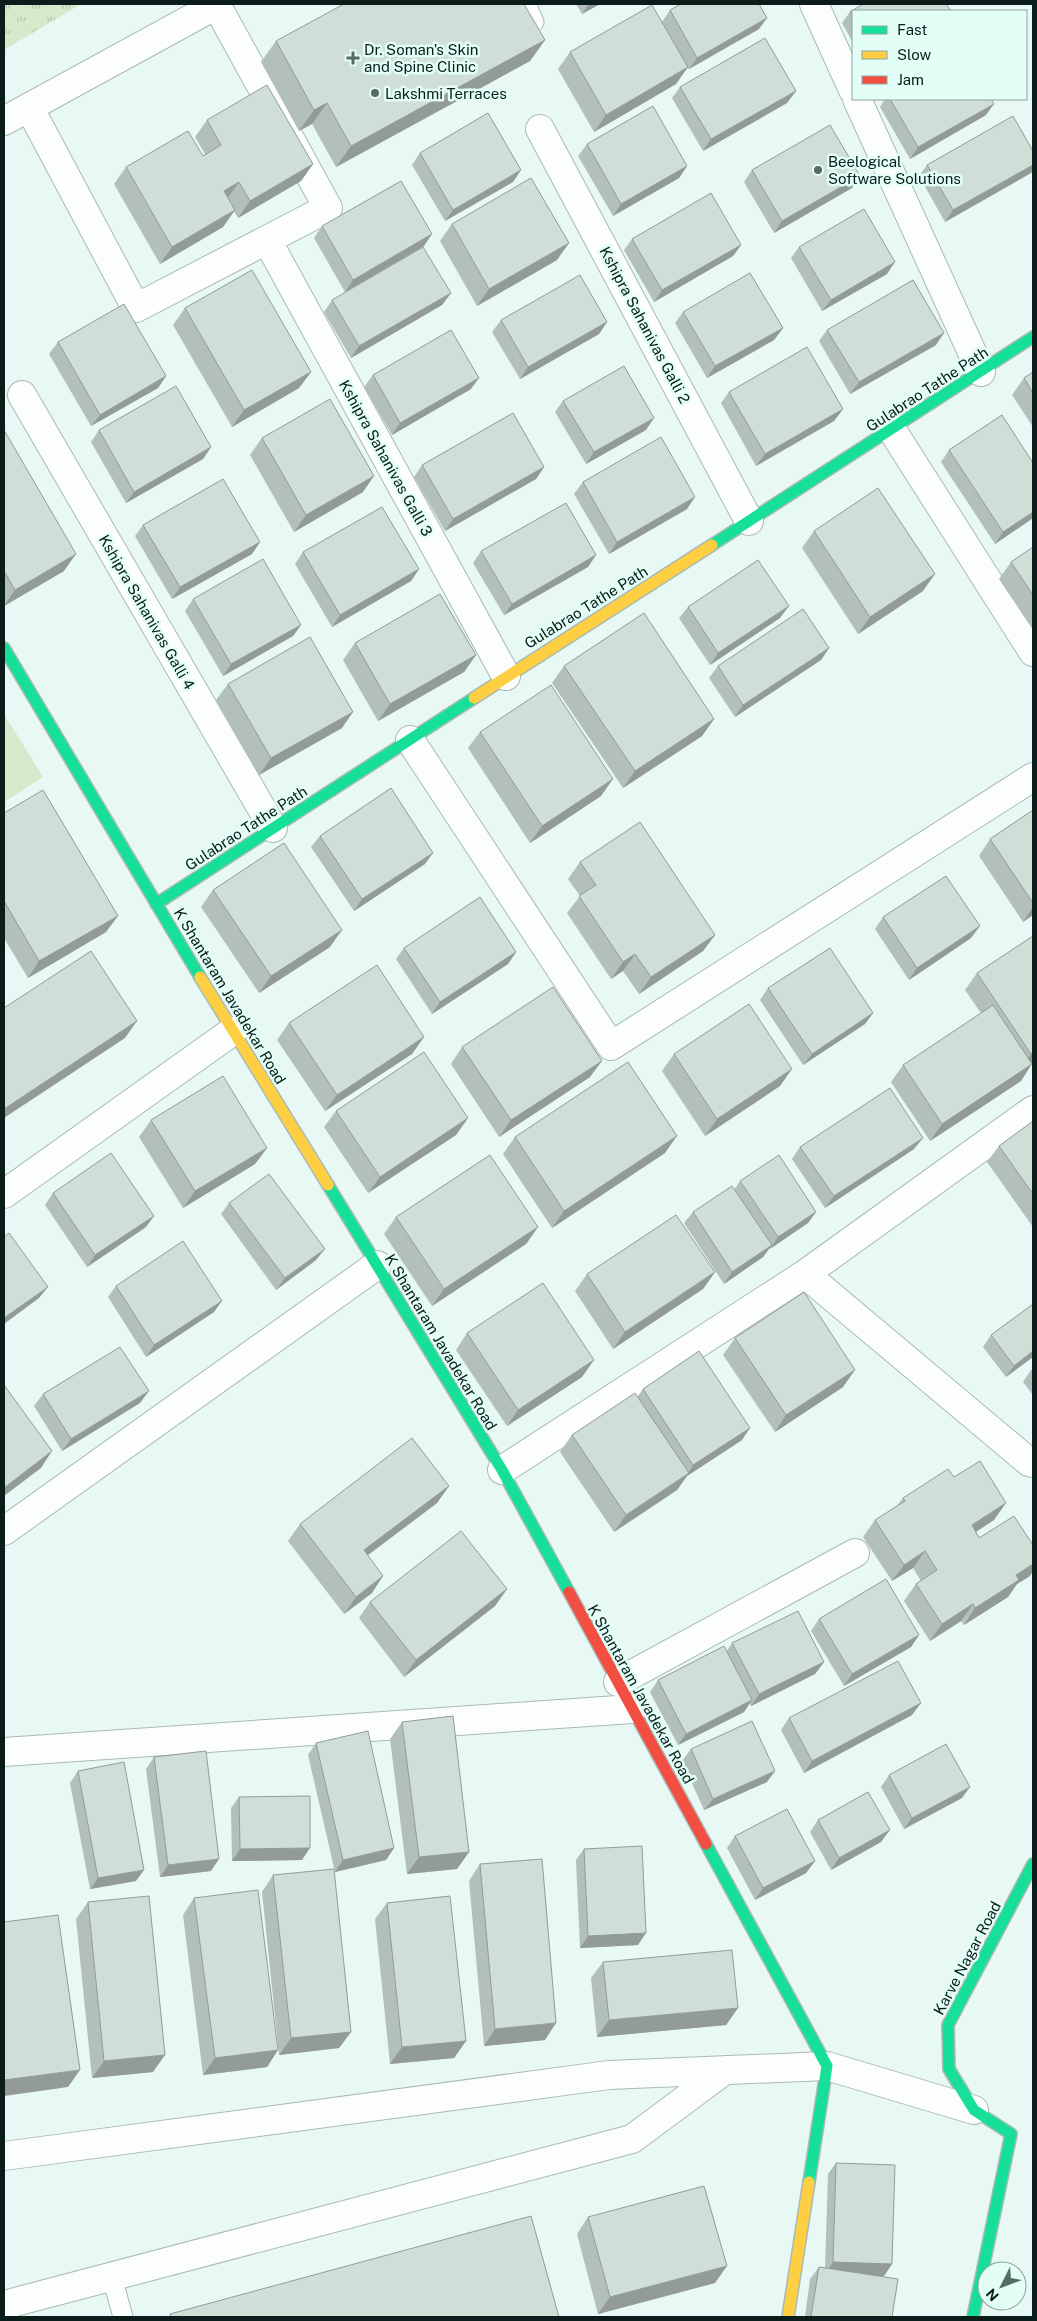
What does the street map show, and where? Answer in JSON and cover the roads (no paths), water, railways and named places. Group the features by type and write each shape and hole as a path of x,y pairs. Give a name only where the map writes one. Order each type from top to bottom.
{"street":[{"path":"4,121 29,107 217,4 328,208 136,308 29,107"},
{"path":"814,4 852,88"},
{"path":"857,100 981,372"},
{"name":"Kshipra Sahanivas Galli 2","path":"540,129 749,521"},
{"name":"Kshipra Sahanivas Galli 3","path":"267,240 506,676"},
{"name":"Gulabrao Tathe Path","path":"156,904 506,676 892,430 1033,337"},
{"name":"Kshipra Sahanivas Galli 4","path":"22,395 273,828"},
{"path":"892,430 1033,652"},
{"name":"K Shantaram Javadekar Road","path":"4,648 156,904 502,1470 827,2066"},
{"path":"410,740 611,1046 1033,777"},
{"path":"4,1194 233,1031"},
{"path":"502,1470 805,1274 1033,1110"},
{"path":"4,1531 376,1265"},
{"path":"805,1274 1029,1462 1033,1463"},
{"path":"618,1682 855,1553"},
{"path":"4,1752 632,1709"},
{"name":"Karve Nagar Road","path":"1011,2134 974,2110 949,2069 948,2025 1033,1864"},
{"path":"788,2317 827,2066"},
{"path":"4,2156 609,2075 827,2066 974,2110"},
{"path":"4,2305 632,2138 725,2070"},
{"path":"973,2317 1011,2134 1026,2134"}],"lane":[{"path":"526,4 534,22"},
{"path":"112,2277 123,2317"}],"place":[{"name":"Dr. Soman's Skin and Spine Clinic","path":"353,58"},
{"name":"Lakshmi Terraces","path":"375,93"},
{"name":"Beelogical Software Solutions","path":"818,170"}]}
